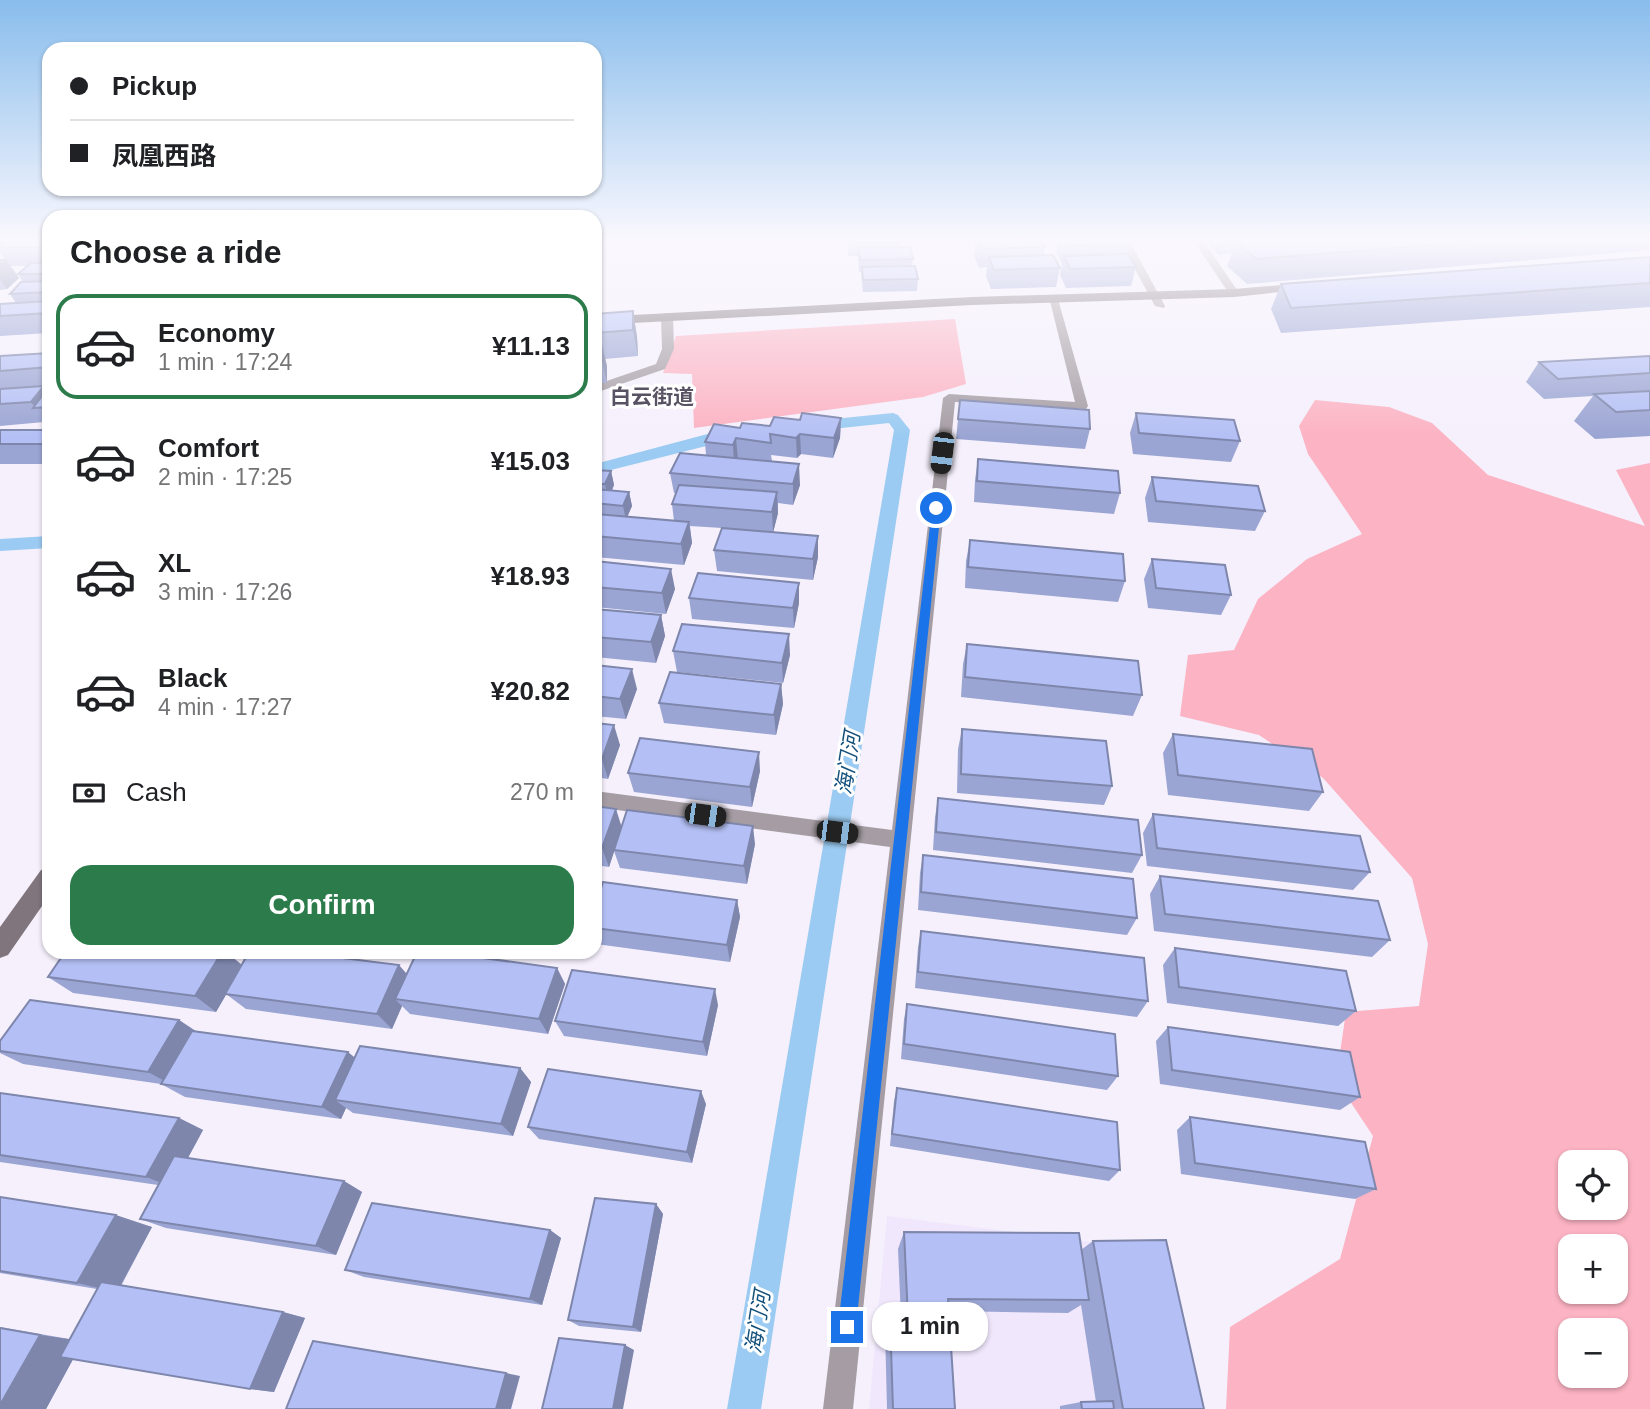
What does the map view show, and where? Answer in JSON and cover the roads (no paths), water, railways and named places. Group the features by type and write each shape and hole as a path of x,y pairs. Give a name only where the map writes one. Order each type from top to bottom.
{"main road":[{"path":"602,321 667,322 1016,306"},
{"path":"602,331 667,322"},
{"path":"0,947 42,887"}],"street":[{"path":"838,1409 894,839 949,398 1082,406 1054,306"},
{"path":"602,387 661,366 668,349 667,322"},
{"path":"602,800 787,827 894,839"}],"waterway":[{"name":"海门河","path":"744,1409 902,430 893,418 813,426"},
{"name":"海门河","path":"602,467 715,437 732,435"},
{"name":"海门河","path":"0,545 42,542"}],"district":[{"name":"白云街道","path":"652,397"}]}
